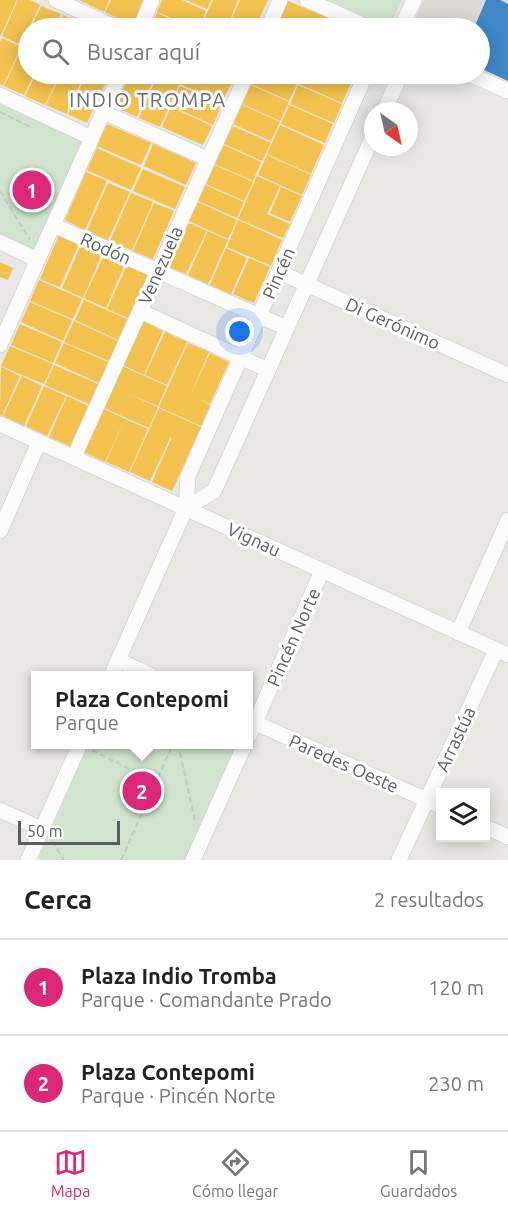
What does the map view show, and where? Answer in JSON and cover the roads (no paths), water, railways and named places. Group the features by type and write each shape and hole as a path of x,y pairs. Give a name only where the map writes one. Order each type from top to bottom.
{"street":[{"path":"56,0 95,18"},
{"path":"144,18 152,0"},
{"path":"272,18 280,0"},
{"path":"307,0 348,18"},
{"path":"406,18 414,0"},
{"path":"490,83 508,91"},
{"path":"0,345 36,253 53,225 116,84"},
{"name":"Venezuela","path":"74,458 242,84"},
{"name":"Pincén","path":"113,671 186,508 188,476 362,84"},
{"path":"388,102 396,84"},
{"path":"0,95 92,138"},
{"path":"103,112 208,159"},
{"name":"Pincén","path":"186,508 214,491 364,156"},
{"name":"Rodón","path":"53,225 287,328"},
{"path":"0,242 36,253"},
{"name":"Di Gerónimo","path":"279,272 508,375"},
{"path":"140,311 268,370"},
{"name":"Vignau","path":"0,424 502,653"},
{"path":"0,531 39,442"},
{"path":"458,633 508,520"},
{"name":"Pincén Norte","path":"253,722 322,571"},
{"name":"Arrastúa","path":"399,860 434,803 502,653"},
{"path":"118,660 143,671"},
{"name":"Paredes Oeste","path":"253,727 434,803"},
{"path":"28,860 45,832 82,749"},
{"path":"193,860 243,749"},
{"path":"0,810 45,832"},
{"path":"490,829 508,837"}],"place":[{"name":"Plaza Indio Tromba","path":"32,190"},
{"name":"Plaza Contepomi","path":"142,791"}],"district":[{"name":"INDIO TROMPA","path":"148,99"}]}
